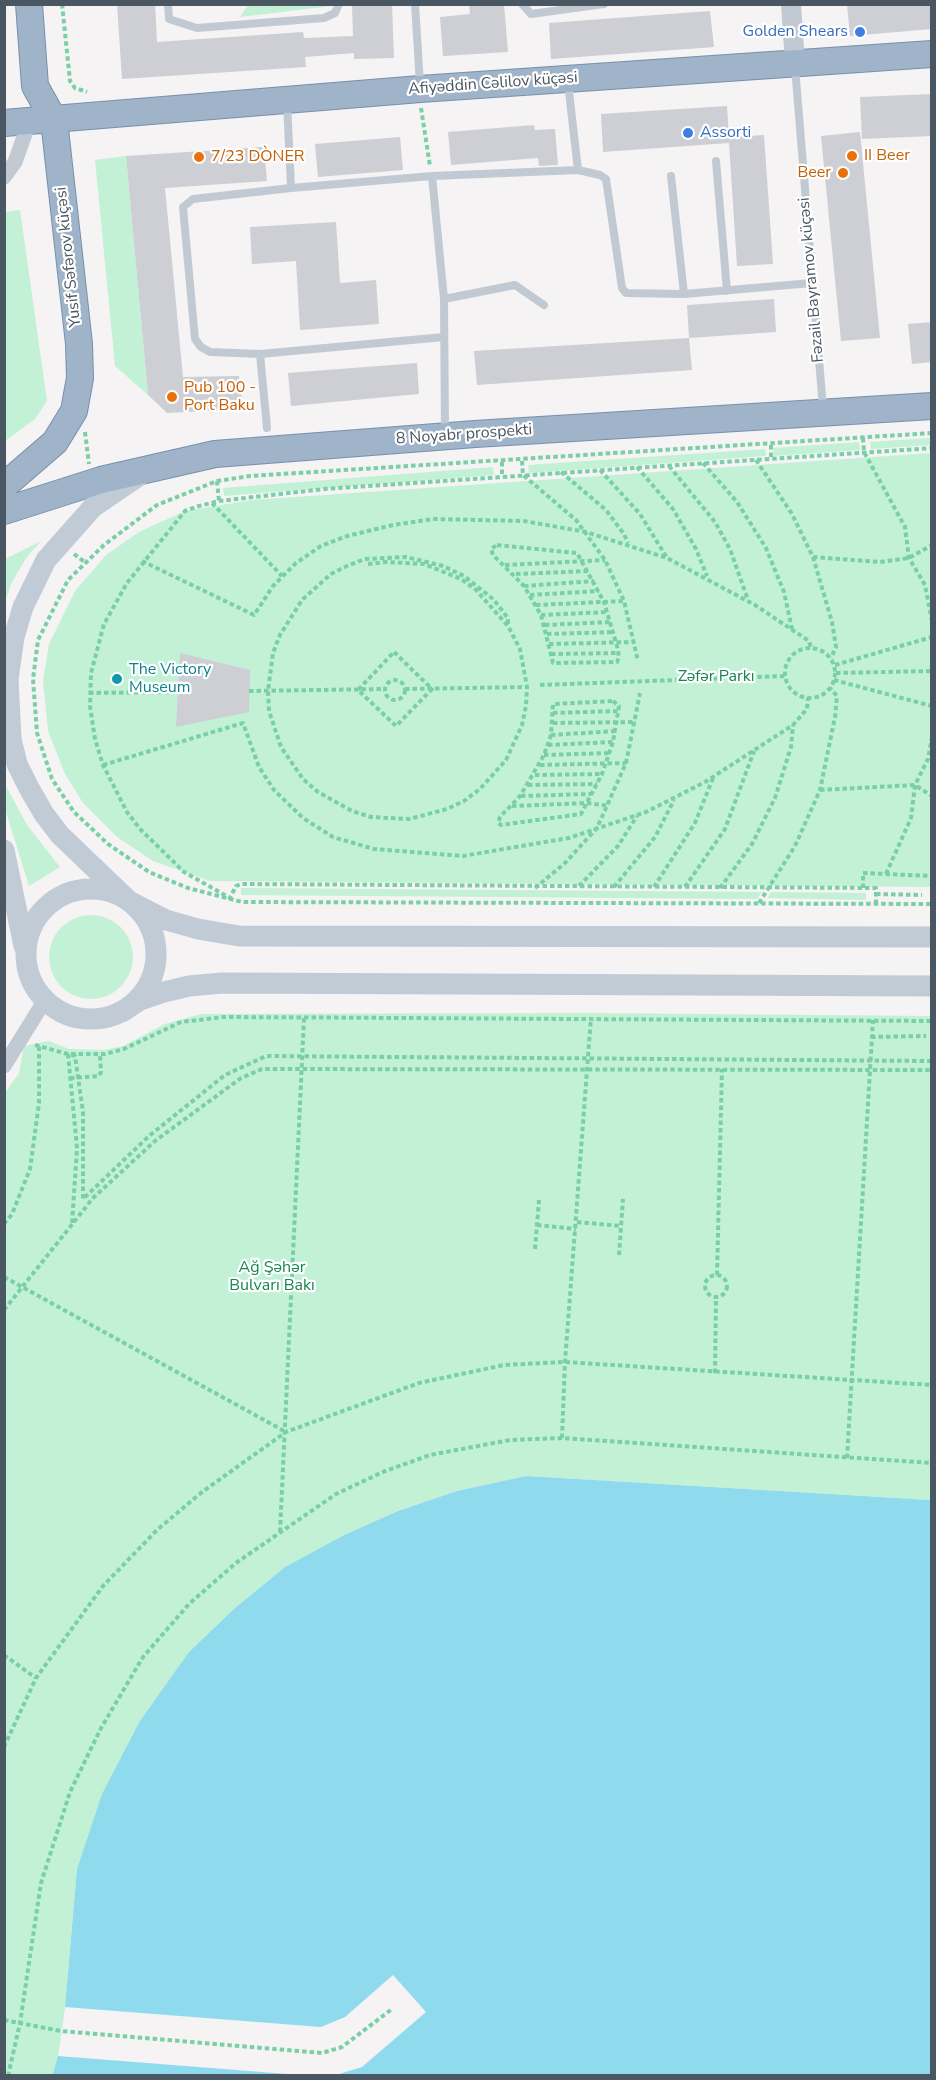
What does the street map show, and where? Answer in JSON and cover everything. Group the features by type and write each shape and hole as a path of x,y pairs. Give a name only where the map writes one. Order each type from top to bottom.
{"highway":[{"name":"Yusif Səfərov küçəsi","path":"4,486 55,442 74,411 78,393 79,344 29,122 35,86 29,4"},
{"name":"Afiyəddin Cəlilov küçəsi","path":"29,122 420,90 932,54"},
{"name":"8 Noyabr prospekti","path":"4,511 91,483 162,464 215,454 445,436 932,406"}],"main road":[{"path":"122,1012 140,998 152,980 157,958 154,936 145,916 60,835 28,788 17,764 11,739 8,679 14,637 23,607 46,560 93,507 117,488 162,464"},
{"path":"4,850 26,963 33,983 45,1000 62,1012 81,1019 102,1018 122,1012 140,1000 164,992 189,986 222,983 932,986"},
{"path":"26,963 27,942 34,921 48,905 67,893 88,889 110,891 166,920 198,929 239,936 932,937"}],"street":[{"name":"Fəzail Bayramov küçəsi","path":"791,4 795,63"},
{"path":"4,177 15,162 29,122"},
{"path":"4,1066 27,1039 45,1000"}],"lane":[{"path":"168,4 169,19 196,28 324,18 335,13 339,4"},
{"path":"415,4 420,90"},
{"path":"522,4 531,14 602,5"},
{"name":"Fəzail Bayramov küçəsi","path":"795,63 824,412"},
{"path":"568,79 578,170"},
{"path":"287,101 291,188"},
{"path":"716,161 728,291"},
{"path":"444,337 260,354 210,352 201,347 195,339 183,207 193,199 291,188 432,176 578,170 600,175 606,179 622,288 633,295 684,294 812,283"},
{"path":"432,176 444,299 445,436"},
{"path":"671,176 684,294"},
{"path":"444,299 514,285 544,305"},
{"path":"260,354 267,428"}],"path":[{"path":"62,4 70,81 84,92 90,92"},
{"path":"420,90 421,116 432,176"},
{"path":"84,422 91,483"},
{"path":"932,433 522,461 250,476 217,481 158,504 104,545 68,580 38,640 33,680 37,733 51,778 74,812 108,844 149,872 188,888 242,902 932,904"},
{"path":"863,438 864,452 905,527 909,558 925,585 932,621"},
{"path":"771,445 771,459"},
{"path":"230,898 184,872 140,829 128,812 103,765 95,739 89,693 95,650 104,624 142,561 185,511 219,501 324,489 560,471 932,448"},
{"path":"756,459 792,514 813,557 832,622 836,646 831,658"},
{"path":"522,461 523,475 555,500 586,532 605,560 624,601 638,661"},
{"path":"502,462 502,477"},
{"path":"702,463 737,502 766,548 784,592 792,629"},
{"path":"669,465 715,522 730,549 748,601"},
{"path":"636,467 672,509 696,549 707,578"},
{"path":"599,469 640,514 667,558"},
{"path":"560,471 606,510 628,543"},
{"path":"217,481 219,501"},
{"path":"212,503 282,576"},
{"path":"142,561 254,615 282,576 321,546 347,536 403,523 433,519 524,520 628,543 667,558 748,601 809,641 811,648"},
{"path":"813,557 879,562 909,558 932,545"},
{"path":"494,546 572,550 589,571 604,602 617,642 619,659 615,663 553,663 541,615 524,586 504,565 491,552 494,546"},
{"path":"368,564 405,562 442,570 476,590 508,626 520,649 527,687 522,725 506,760 494,776 472,795 447,809 410,819 371,817 352,811 318,792 303,779 281,747 274,729 268,691 273,653 280,635 302,600 331,574 365,559 406,557 443,566 464,576 487,593 508,618 508,626"},
{"path":"504,565 605,560"},
{"path":"515,574 589,571"},
{"path":"524,586 594,581"},
{"path":"530,595 599,591"},
{"path":"536,605 624,601"},
{"path":"541,615 608,612"},
{"path":"544,625 611,622"},
{"path":"547,634 614,632"},
{"path":"835,665 932,637"},
{"path":"549,644 635,642"},
{"path":"811,648 826,653 831,658 836,673 830,688 816,697 808,698 793,691 785,676 789,659 803,649 811,648"},
{"path":"357,690 394,652 432,689"},
{"path":"551,654 618,653"},
{"path":"836,673 932,671"},
{"path":"540,685 785,676"},
{"path":"391,679 399,680 405,689 405,694 398,700 390,699 384,693 384,689 391,679"},
{"path":"834,680 932,706"},
{"path":"405,689 527,687"},
{"path":"759,903 800,836 820,790 835,717 837,696 830,688"},
{"path":"249,692 384,689"},
{"path":"357,690 396,726 432,689"},
{"path":"89,693 178,692"},
{"path":"535,888 565,863 597,828 609,806 626,763 640,693"},
{"path":"103,765 243,723 259,766 274,790 303,818 333,837 374,849 463,856 569,838 637,815 714,777 754,751 793,724 807,710 808,698"},
{"path":"613,701 618,704 613,742 602,774 587,803 577,816 501,825 498,819 520,796 540,765 551,735 553,713 553,704 613,701"},
{"path":"553,713 618,711"},
{"path":"553,723 636,722"},
{"path":"720,888 752,844 770,809 787,764 793,724"},
{"path":"551,735 615,731"},
{"path":"886,874 911,818 915,785 928,759 932,737"},
{"path":"548,745 613,742"},
{"path":"684,887 725,829 754,751"},
{"path":"544,755 610,753"},
{"path":"540,765 626,763"},
{"path":"534,775 602,774"},
{"path":"654,887 695,823 714,777"},
{"path":"528,785 597,784"},
{"path":"820,790 915,785 932,796"},
{"path":"520,796 592,794"},
{"path":"613,887 655,837 674,798"},
{"path":"511,806 587,803 609,806"},
{"path":"579,887 618,846 637,815"},
{"path":"863,889 863,873 932,876"},
{"path":"230,898 232,890 241,885 876,888 876,904"},
{"path":"876,894 922,895"},
{"path":"562,1438 565,1362 590,1060 591,1017"},
{"path":"68,1054 100,1054 124,1049 166,1028 201,1018 591,1017 932,1021"},
{"path":"280,1532 304,1018"},
{"path":"847,1458 873,1020"},
{"path":"871,1037 926,1036"},
{"path":"27,1039 75,1056 83,1112 83,1199 149,1136 225,1075 266,1056 932,1061"},
{"path":"27,1039 39,1043"},
{"path":"4,1224 12,1214 30,1168 39,1103 39,1043"},
{"path":"68,1054 77,1148 72,1224"},
{"path":"70,1078 100,1075 100,1054"},
{"path":"4,1310 93,1198 155,1141 241,1078 262,1069 303,1067 932,1070"},
{"path":"717,1275 722,1069"},
{"path":"619,1255 623,1199"},
{"path":"535,1249 539,1200"},
{"path":"577,1222 621,1226"},
{"path":"537,1225 576,1228"},
{"path":"717,1275 724,1278 727,1285 726,1292 716,1297 707,1293 705,1286 710,1277 717,1275"},
{"path":"4,1277 286,1432"},
{"path":"715,1373 716,1297"},
{"path":"4,1747 36,1678 103,1586 158,1530 202,1492 286,1432 419,1383 504,1365 565,1362 932,1385"},
{"path":"8,2076 20,2023 41,1883 70,1792 101,1728 142,1657 189,1604 236,1563 336,1494 385,1471 430,1455 510,1440 562,1438 932,1462"},
{"path":"4,1655 36,1678"},
{"path":"4,2020 62,2031 322,2052 342,2047 392,2009"}],"green space":[{"path":"332,4 332,6 240,17 248,5"},
{"path":"126,156 148,395 115,366 95,160"},
{"path":"20,210 47,401 35,419 5,441 5,212"},
{"path":"931,438 931,445 871,449 870,442"},
{"path":"859,442 860,450 774,456 773,448"},
{"path":"765,449 766,456 529,473 528,465"},
{"name":"Zəfər Parkı","path":"931,453 931,887 210,881 153,861 117,837 83,803 65,774 48,731 43,681 49,644 75,591 106,555 139,532 185,511 252,500"},
{"path":"493,467 494,475 224,496 223,488"},
{"path":"41,541 26,558 11,584 5,602 5,559"},
{"path":"5,784 27,825 60,867 29,886 5,809"},
{"path":"241,888 762,892 757,899 241,895"},
{"path":"771,892 866,893 866,900 767,898"},
{"path":"91,915 107,918 121,927 130,941 133,957 130,973 121,987 107,996 91,999 75,996 61,987 52,973 49,957 52,941 61,927 75,918"},
{"name":"Ağ Şəhər Bulvarı Bakı","path":"590,1013 931,1016 931,1500 526,1476 457,1491 398,1511 344,1535 285,1567 235,1608 189,1652 77,1869 65,2007 58,2056 52,2075 5,2075 4,1094 19,1073 24,1046 49,1041 69,1049 104,1050 123,1046 165,1024 201,1014"}],"water":[{"path":"526,1476 931,1500 931,2075 52,2076 58,2056 65,2007 77,1869 102,1794 140,1721 189,1652 235,1608 285,1567 344,1535 398,1511 457,1491"}],"pier":[{"path":"393,1975 426,2012 362,2067 336,2075 300,2075 58,2056 65,2007 321,2027 345,2017"}],"building":[{"path":"117,4 155,4 157,42 303,32 304,38 353,36 352,4 392,4 394,58 354,59 354,53 305,57 306,67 122,79"},
{"path":"469,4 504,4 508,52 443,56 440,17 470,14"},
{"path":"847,4 932,4 932,29 850,36"},
{"path":"710,11 714,47 551,59 549,23"},
{"path":"932,94 932,136 862,139 860,97"},
{"path":"727,106 729,137 764,135 773,264 737,266 729,143 603,152 601,114"},
{"path":"534,125 535,130 555,129 558,165 539,166 538,158 451,165 448,132"},
{"path":"860,132 880,338 841,341 821,136"},
{"path":"400,137 403,170 318,177 315,144"},
{"path":"264,147 267,181 165,188 183,377 239,376 243,409 167,413 148,395 126,156"},
{"path":"336,222 340,283 376,280 379,324 300,330 296,261 252,264 250,227"},
{"path":"774,299 776,332 689,338 687,305"},
{"path":"932,322 932,362 912,364 908,324"},
{"path":"689,338 692,370 477,385 474,351"},
{"path":"417,363 419,394 291,406 288,373"},
{"path":"180,653 250,670 249,712 176,727"}],"place":[{"name":"Golden Shears","path":"860,32"},
{"name":"Assorti","path":"688,133"},
{"name":"II Beer","path":"852,156"},
{"name":"7/23 DÒNER","path":"199,157"},
{"name":"Beer","path":"843,173"},
{"name":"Pub 100 - Port Baku","path":"172,397"},
{"name":"The Victory Museum","path":"117,679"}]}
